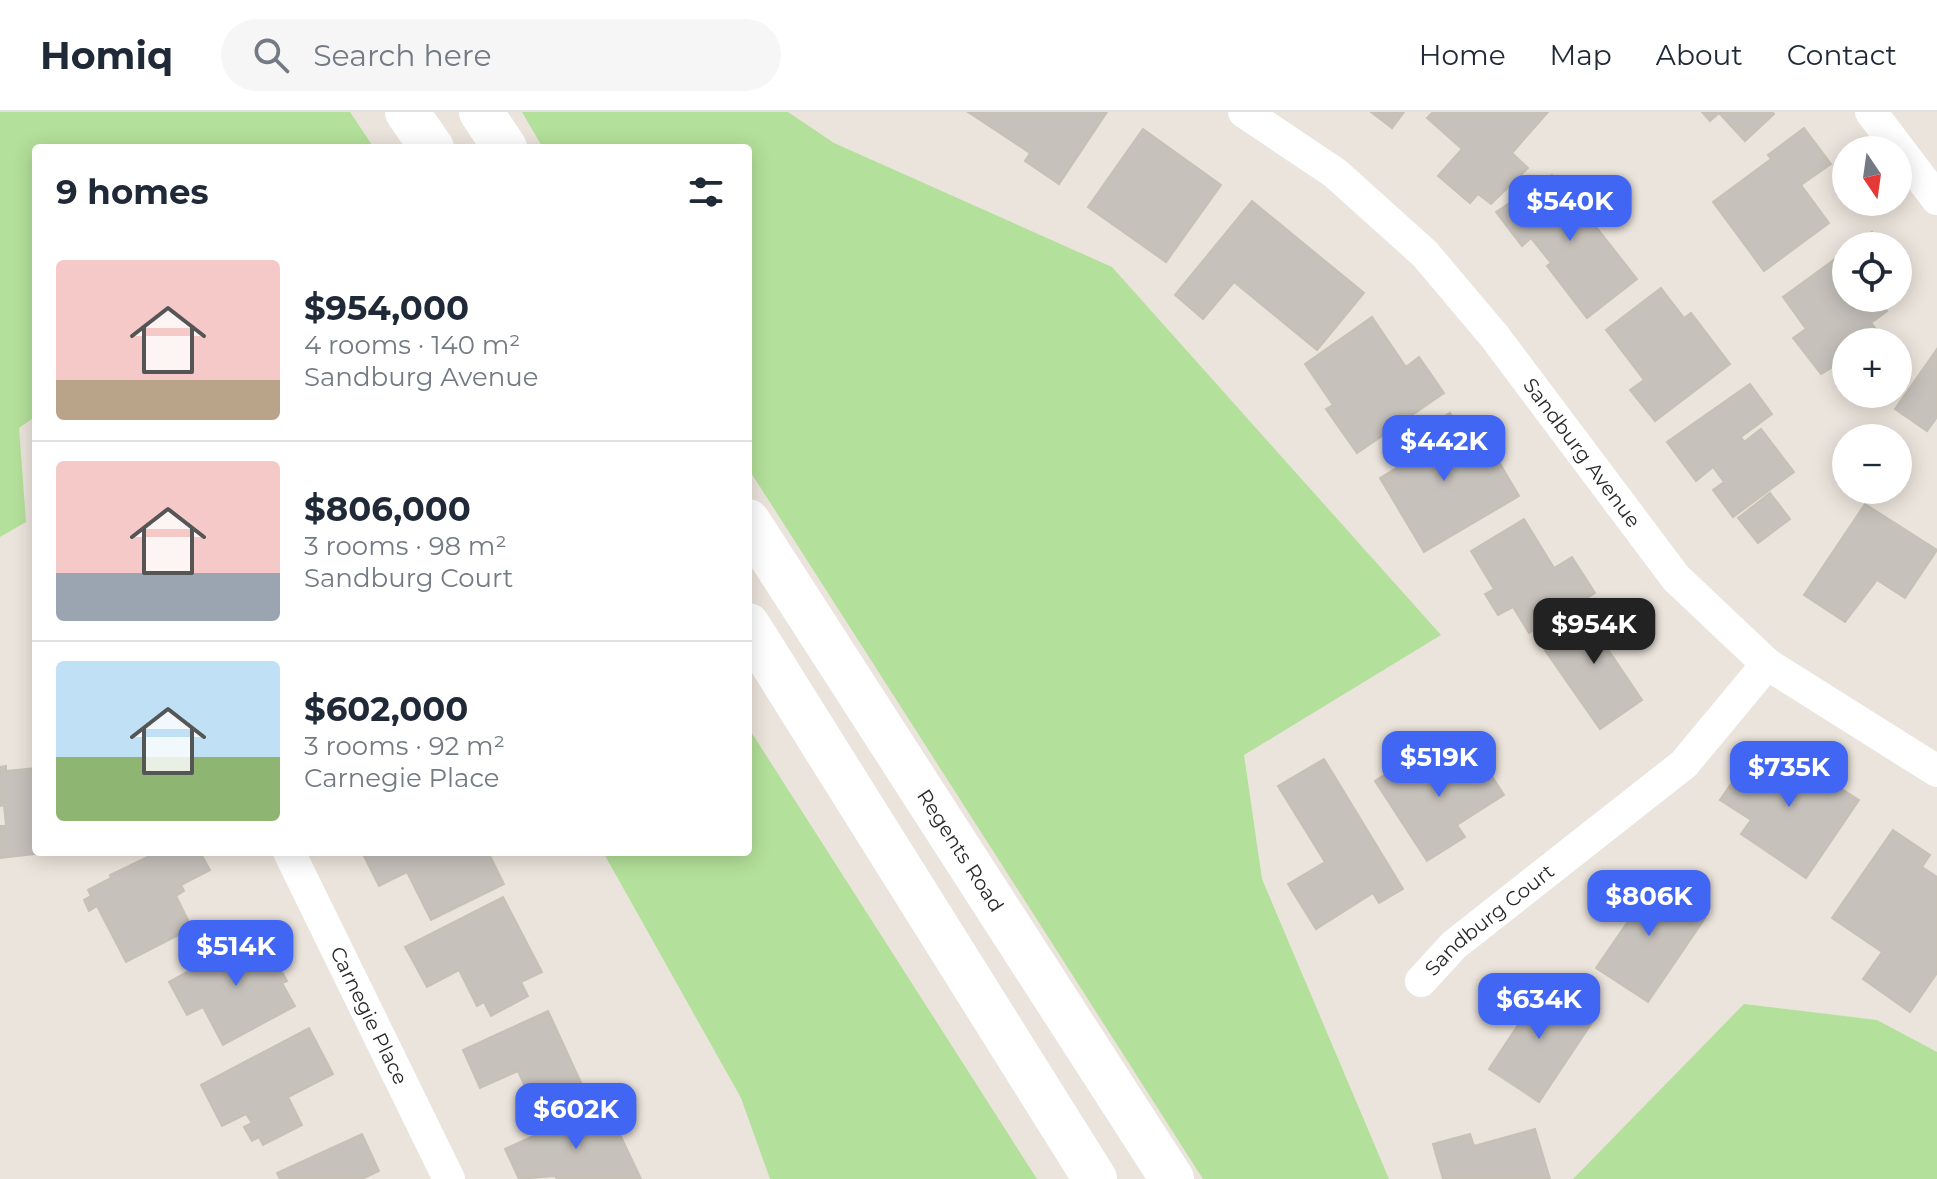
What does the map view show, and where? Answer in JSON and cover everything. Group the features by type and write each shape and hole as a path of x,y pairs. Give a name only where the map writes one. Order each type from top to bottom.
{"main road":[{"path":"407,112 429,144"},
{"path":"481,112 502,144"},
{"name":"Regents Road","path":"752,527 1172,1179"},
{"path":"752,631 1095,1179"}],"street":[{"name":"Sandburg Avenue","path":"1244,112 1335,173 1425,254 1495,337 1676,578 1767,664 1937,771"},
{"path":"1871,112 1937,199"},
{"name":"Sandburg Court","path":"1421,981 1454,945 1684,764 1767,664"},
{"name":"Carnegie Place","path":"291,856 449,1179"}],"green space":[{"path":"0,112 350,112 371,144 32,144 32,419 19,428 26,522 0,537"},
{"path":"522,112 788,112 834,143 1112,267 1441,635 1244,755 1262,879 1389,1179 1203,1179 752,474 752,144 541,144"},
{"path":"752,733 1037,1179 770,1179 741,1098 605,856 752,856"},
{"path":"1744,1004 1877,1020 1937,1052 1937,1179 1573,1179"}],"building":[{"path":"968,112 1107,112 1059,184 1025,161 1030,153"},
{"path":"1371,112 1404,112 1392,128"},
{"path":"1433,112 1548,112 1512,153 1528,168 1491,204 1478,194 1470,203 1438,176 1462,149 1427,118"},
{"path":"1702,112 1774,114 1745,141 1719,113 1710,121"},
{"path":"1804,128 1831,164 1801,185 1829,223 1764,271 1713,202 1771,159 1768,155"},
{"path":"1143,129 1221,185 1166,262 1088,207"},
{"path":"1552,175 1571,199 1574,197 1579,203 1592,193 1607,213 1593,223 1637,279 1587,318 1547,266 1551,263 1531,238 1522,246 1496,212"},
{"path":"1252,201 1364,293 1317,350 1234,282 1203,319 1175,295"},
{"path":"1832,261 1832,312 1886,312 1871,323 1875,328 1832,328 1832,367 1821,374 1793,338 1806,329 1783,297"},
{"path":"1661,288 1684,318 1691,313 1730,364 1655,421 1630,390 1644,380 1606,330"},
{"path":"1372,317 1406,367 1419,357 1444,393 1357,453 1326,409 1333,405 1305,364"},
{"path":"1937,349 1937,417 1927,431 1895,409 1912,408 1912,385"},
{"path":"1750,384 1772,414 1741,437 1744,442 1761,429 1794,472 1733,517 1713,490 1724,482 1713,467 1696,481 1667,442"},
{"path":"1450,413 1481,466 1496,457 1519,496 1424,552 1380,478 1398,467 1388,450"},
{"path":"1770,493 1790,519 1758,543 1738,518"},
{"path":"1865,504 1937,550 1905,598 1877,580 1845,622 1804,595"},
{"path":"1524,519 1554,568 1572,557 1595,593 1529,633 1513,607 1498,615 1485,594 1494,589 1471,551"},
{"path":"1605,603 1627,634 1607,648 1642,700 1600,729 1542,646"},
{"path":"1473,747 1504,795 1457,825 1465,837 1427,861 1375,781 1416,754 1429,775"},
{"path":"1774,747 1859,800 1806,878 1741,834 1751,820 1720,800 1750,756 1762,764"},
{"path":"1324,759 1403,889 1379,903 1373,893 1316,929 1288,884 1325,862 1278,786"},
{"path":"6,766 6,771 32,768 32,854 0,858 0,826 6,826 4,805 0,806 0,767"},
{"path":"1893,830 1930,855 1922,867 1937,877 1937,973 1910,1012 1863,979 1882,952 1832,918"},
{"path":"150,856 202,856 210,870 181,885 184,891 176,896 192,928 126,962 97,906 89,911 84,900 91,896 88,890 111,878 110,875"},
{"path":"364,856 490,856 504,884 431,920 407,872 379,886"},
{"path":"1640,875 1705,918 1648,1002 1596,968 1629,920 1616,911"},
{"path":"503,897 542,972 521,982 528,996 491,1016 484,1002 477,1006 459,970 427,987 405,947"},
{"path":"260,932 287,981 282,983 295,1006 223,1045 203,1007 187,1015 169,982 211,959 206,951 220,943 225,951"},
{"path":"1528,979 1593,1021 1539,1102 1489,1069 1522,1019 1508,1010"},
{"path":"548,1011 583,1087 535,1109 518,1071 480,1088 463,1050"},
{"path":"309,1028 333,1074 288,1097 302,1125 263,1145 259,1137 252,1141 244,1127 252,1123 246,1114 222,1126 201,1085"},
{"path":"605,1103 641,1179 557,1179 555,1176 519,1179 505,1149"},
{"path":"1535,1129 1550,1179 1443,1179 1433,1144 1470,1134 1474,1146"},
{"path":"362,1134 379,1171 362,1179 280,1179 277,1173"}]}
